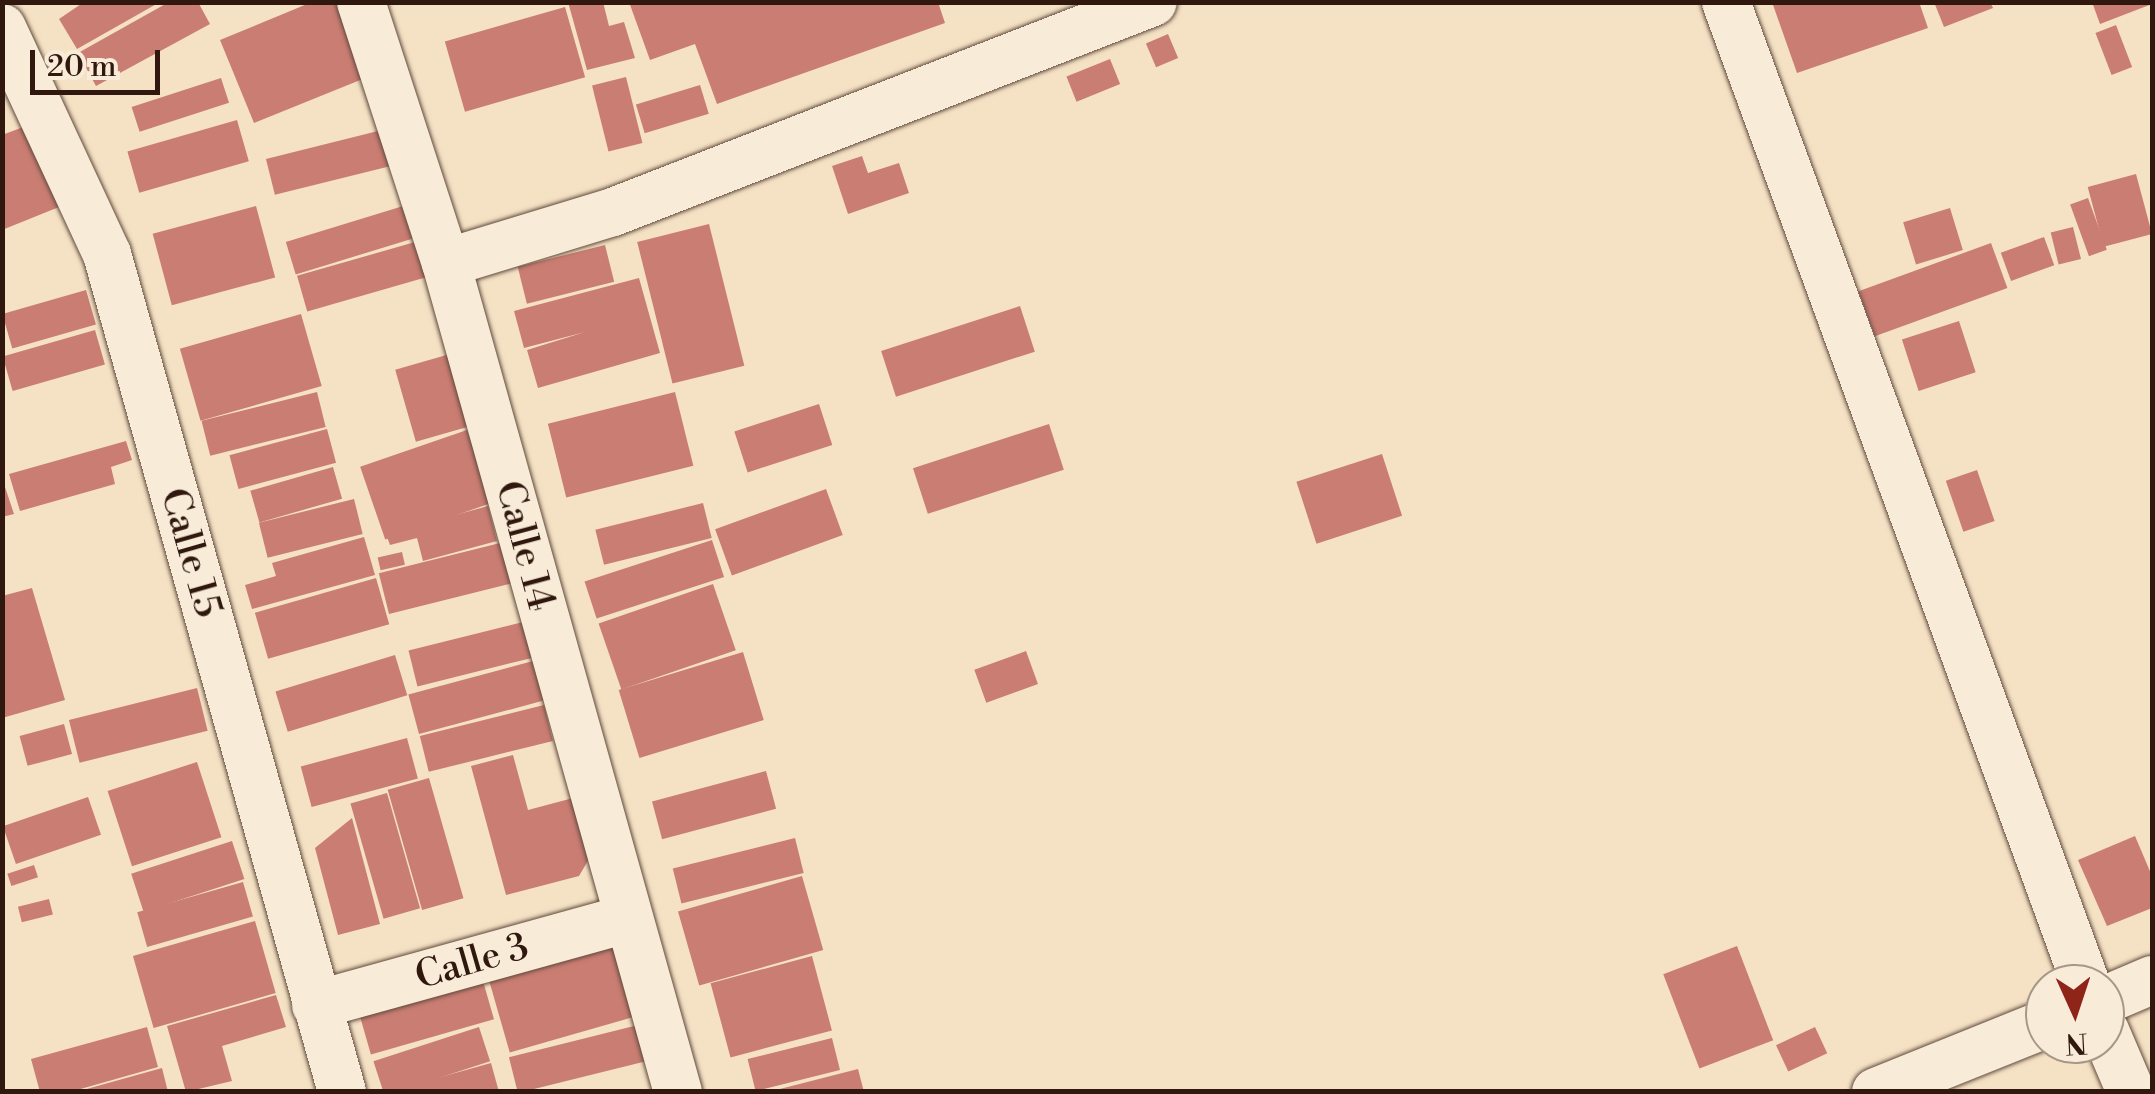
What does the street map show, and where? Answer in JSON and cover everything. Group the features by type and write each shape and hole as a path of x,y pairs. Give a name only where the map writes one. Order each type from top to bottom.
{"street":[{"name":"Calle 14","path":"361,2 446,263 678,1092"},
{"path":"446,263 614,212 1153,2"},
{"path":"1726,2 2079,964"},
{"name":"Calle 15","path":"2,28 106,254 342,1092"},
{"name":"Calle 3","path":"316,1005 627,918"},
{"path":"2125,991 2152,980"},
{"path":"1876,1092 2025,1032"},
{"path":"2119,1064 2131,1092"}],"building":[{"path":"84,2 160,2 77,49 59,19"},
{"path":"169,2 198,2 210,24 96,86 78,53"},
{"path":"312,2 353,2 380,72 254,123 220,40"},
{"path":"568,2 603,2 609,26 624,22 635,58 587,70"},
{"path":"629,2 938,2 945,23 717,104 695,44 650,60"},
{"path":"1772,2 1919,2 1928,28 1797,73"},
{"path":"1934,2 1990,2 1993,8 1944,27"},
{"path":"2092,2 2152,2 2152,4 2100,24"},
{"path":"565,7 585,77 465,112 445,41"},
{"path":"2116,25 2132,67 2112,75 2095,33"},
{"path":"1168,34 1178,58 1156,67 1146,43"},
{"path":"1110,59 1120,84 1077,102 1066,77"},
{"path":"626,77 642,143 608,151 592,85"},
{"path":"221,78 229,103 140,132 132,107"},
{"path":"700,85 709,114 645,133 636,105"},
{"path":"237,120 249,161 139,193 127,151"},
{"path":"26,126 59,207 2,230 2,135"},
{"path":"394,127 403,163 275,195 266,159"},
{"path":"862,156 868,173 899,163 909,193 848,214 832,166"},
{"path":"2136,174 2152,234 2104,247 2088,187"},
{"path":"2088,198 2107,250 2089,256 2070,204"},
{"path":"413,203 423,236 296,274 286,242"},
{"path":"256,206 275,277 172,305 153,234"},
{"path":"1950,208 1963,250 1916,264 1903,222"},
{"path":"709,224 744,366 673,384 637,242"},
{"path":"2073,227 2081,259 2059,265 2051,233"},
{"path":"2044,237 2054,265 2011,281 2001,253"},
{"path":"422,240 432,276 307,311 297,276"},
{"path":"1991,243 2007,288 1875,336 1859,291"},
{"path":"605,245 614,282 527,304 518,267"},
{"path":"639,278 660,353 538,388 527,350 585,332 524,348 514,311"},
{"path":"86,290 96,325 12,349 2,314"},
{"path":"1020,306 1035,352 896,397 881,351"},
{"path":"301,314 322,386 201,421 180,349"},
{"path":"1959,321 1976,372 1919,391 1902,340"},
{"path":"95,330 105,365 13,391 3,356"},
{"path":"450,354 471,426 416,442 395,370"},
{"path":"317,392 326,427 210,456 202,421"},
{"path":"675,392 693,466 566,497 548,424"},
{"path":"819,404 832,445 748,472 734,432"},
{"path":"1049,424 1064,470 928,514 913,468"},
{"path":"327,429 336,463 239,489 229,455"},
{"path":"467,430 492,503 385,540 360,467"},
{"path":"126,441 132,460 111,467 115,484 20,511 9,474"},
{"path":"1382,454 1402,516 1316,544 1296,482"},
{"path":"333,467 342,499 259,522 250,491"},
{"path":"1977,470 1995,521 1963,532 1946,481"},
{"path":"2,478 14,514 2,517"},
{"path":"826,489 843,535 732,575 715,529"},
{"path":"354,499 363,534 268,558 259,523"},
{"path":"703,503 712,538 604,565 595,530"},
{"path":"488,506 497,541 423,561 417,538 390,545 386,534"},
{"path":"364,537 375,575 252,609 245,585 276,576 272,563"},
{"path":"712,540 724,577 597,618 585,581"},
{"path":"504,542 514,583 389,614 379,573"},
{"path":"402,552 405,565 381,570 378,558"},
{"path":"376,578 389,624 268,659 255,613"},
{"path":"713,584 736,650 621,690 599,623"},
{"path":"32,588 65,700 2,718 2,596"},
{"path":"523,622 532,658 417,686 409,651"},
{"path":"1026,651 1038,684 986,703 974,670"},
{"path":"743,652 764,720 639,758 619,690"},
{"path":"395,655 407,695 288,732 275,692"},
{"path":"533,661 544,701 419,734 408,694"},
{"path":"197,688 208,731 80,763 69,720"},
{"path":"544,705 553,741 429,772 420,736"},
{"path":"64,724 72,754 28,766 20,736"},
{"path":"407,738 418,779 312,807 301,766"},
{"path":"513,755 528,810 573,798 589,859 579,876 506,895 471,766"},
{"path":"197,762 221,837 132,866 108,791"},
{"path":"766,771 776,809 662,839 652,802"},
{"path":"429,778 463,898 422,910 388,790"},
{"path":"387,793 420,908 384,919 350,803"},
{"path":"88,797 101,835 16,864 3,826"},
{"path":"352,818 380,924 338,935 315,848"},
{"path":"2135,836 2152,876 2152,908 2107,926 2078,860"},
{"path":"795,838 804,873 681,903 673,868"},
{"path":"232,841 244,879 144,912 131,874"},
{"path":"34,865 38,877 11,886 7,874"},
{"path":"802,876 823,950 699,986 678,912"},
{"path":"243,882 253,917 147,947 137,912"},
{"path":"49,899 53,915 22,922 18,907"},
{"path":"255,921 276,993 154,1028 133,956"},
{"path":"615,937 638,1016 510,1052 487,974"},
{"path":"1737,946 1773,1040 1699,1069 1663,974"},
{"path":"812,956 832,1030 731,1058 711,983"},
{"path":"481,974 494,1019 371,1054 358,1009"},
{"path":"276,995 286,1027 222,1046 232,1081 186,1092 167,1026"},
{"path":"638,1025 647,1061 518,1092 509,1057"},
{"path":"147,1027 158,1067 70,1092 40,1092 31,1059"},
{"path":"479,1027 490,1061 395,1092 383,1092 373,1061"},
{"path":"1815,1027 1827,1053 1788,1071 1776,1045"},
{"path":"832,1038 840,1070 756,1091 748,1059"},
{"path":"491,1063 499,1092 394,1092 394,1090"},
{"path":"162,1068 168,1092 83,1092 83,1090"},
{"path":"858,1069 864,1092 776,1092 776,1090"}]}
